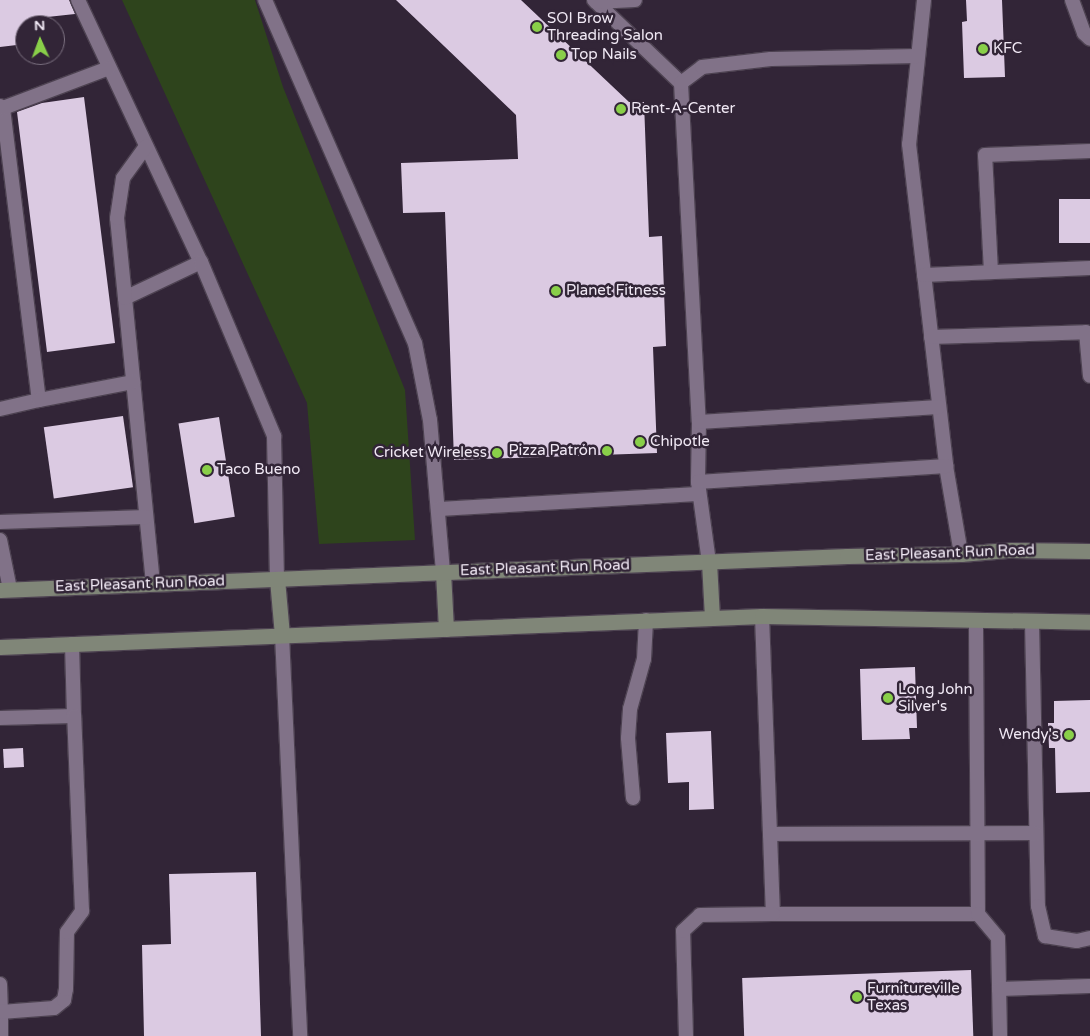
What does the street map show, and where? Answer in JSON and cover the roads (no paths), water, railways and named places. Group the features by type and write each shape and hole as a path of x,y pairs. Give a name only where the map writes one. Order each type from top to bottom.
{"main road":[{"name":"East Pleasant Run Road","path":"5,589 961,554 1007,550 1090,551"},
{"path":"710,562 712,618"},
{"path":"443,572 446,629"},
{"path":"277,579 282,635"},
{"path":"0,647 762,616 1090,622"}],"lane":[{"path":"78,0 201,262 274,436 277,579"},
{"path":"265,0 415,343 430,420 443,572"},
{"path":"595,1 635,0"},
{"path":"924,0 909,144 946,466 961,554"},
{"path":"1072,0 1084,33 1090,38"},
{"path":"595,1 682,84 699,422 699,488 710,562"},
{"path":"682,84 702,67 771,59 918,56"},
{"path":"39,400 5,163 1,107 109,68"},
{"path":"146,146 123,178 117,218 153,583"},
{"path":"991,272 985,155 1090,151"},
{"path":"125,298 201,262"},
{"path":"924,275 1090,268"},
{"path":"931,337 1088,331 1090,376"},
{"path":"0,409 133,382"},
{"path":"699,422 940,407"},
{"path":"438,509 946,466"},
{"path":"0,522 146,517"},
{"path":"0,540 5,589"},
{"path":"762,616 773,914"},
{"path":"632,798 628,738 630,709 644,659 646,620"},
{"path":"976,621 978,914 998,938 1000,1036"},
{"path":"1032,622 1038,906 1044,936 1076,941 1090,938"},
{"path":"282,635 300,1036"},
{"path":"1,1012 54,1008 64,1000 68,932 82,911 72,644"},
{"path":"0,718 74,716"},
{"path":"770,834 1035,833"},
{"path":"686,1036 683,931 700,915 978,914"},
{"path":"0,984 1,1036"},
{"path":"999,988 1090,986"}],"place":[{"name":"SOI Brow Threading Salon","path":"537,27"},
{"name":"KFC","path":"983,49"},
{"name":"Top Nails","path":"561,55"},
{"name":"Rent-A-Center","path":"621,109"},
{"name":"Planet Fitness","path":"556,291"},
{"name":"Chipotle","path":"640,442"},
{"name":"Pizza Patrón","path":"607,451"},
{"name":"Cricket Wireless","path":"497,453"},
{"name":"Taco Bueno","path":"207,470"},
{"name":"Long John Silver's","path":"888,698"},
{"name":"Wendy's","path":"1069,735"},
{"name":"Furnitureville Texas","path":"857,997"}]}
